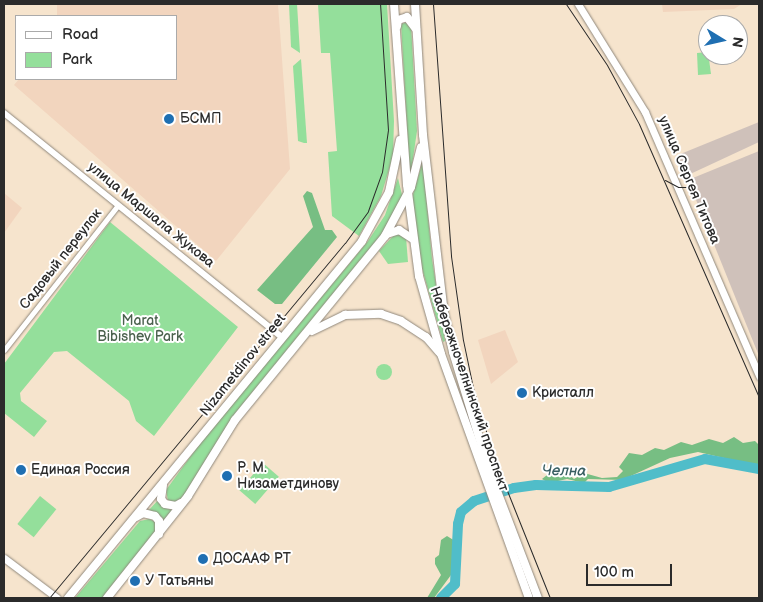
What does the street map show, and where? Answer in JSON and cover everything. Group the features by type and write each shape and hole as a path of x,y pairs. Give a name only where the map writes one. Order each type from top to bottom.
{"main road":[{"name":"Набережночелнинский проспект","path":"394,4 402,128 413,240 419,276 441,354 509,533 529,598"},
{"name":"Набережночелнинский проспект","path":"415,4 423,135 444,313 486,471"},
{"name":"улица Сергея Титова","path":"578,4 621,68 656,134 759,376"},
{"path":"396,30 398,20 407,17 417,31"},
{"name":"Nizametdinov street","path":"68,598 373,226 389,192 402,128"},
{"name":"Nizametdinov street","path":"107,598 188,496 235,420 308,333 385,236 408,193 423,135"},
{"path":"385,236 399,230 413,240"},
{"path":"308,333 345,315 381,314 401,321 426,337 441,354"},
{"path":"164,481 161,492 165,504 176,506 188,496"},
{"path":"134,518 143,514 155,516 161,528 158,536"},
{"name":"Набережночелнинский проспект","path":"509,533 538,598"},
{"path":"4,558 57,598"}],"street":[{"name":"улица Маршала Жукова","path":"4,113 282,337"},
{"name":"Садовый переулок","path":"4,350 118,205"}],"shaded area":[{"name":"БСМП","path":"57,4 278,4 290,169 216,261 14,85 18,80 178,80 178,15 57,15"},
{"path":"662,4 742,4 734,9 663,12"},
{"path":"759,122 759,142 686,176 678,155"},
{"path":"759,151 759,356 688,180"},
{"path":"4,193 22,208 4,233"},
{"path":"505,330 518,362 491,384 478,340"}],"green space":[{"path":"289,4 297,4 300,53 291,47"},
{"path":"318,4 387,4 394,121 393,156 381,196 359,236 332,216 328,152 337,151 330,53 321,53"},
{"path":"408,22 411,25 417,131 410,179 401,24"},
{"path":"697,53 698,65 710,65 711,74 698,75"},
{"path":"301,59 307,143 298,141 293,66"},
{"path":"423,160 432,259 445,341 443,342 421,265 412,198"},
{"path":"398,178 403,199 382,235 236,413 182,499 177,503 168,501 166,490 201,442 368,241 385,215"},
{"path":"307,191 312,193 325,230 332,230 337,237 282,304 275,304 257,290 313,227 303,196"},
{"name":"Marat Bibishev Park","path":"110,222 238,327 154,436 136,421 129,401 67,351 54,352 20,393 21,401 47,421 34,437 4,413 4,364"},
{"path":"396,233 406,237 408,262 388,264 379,251"},
{"path":"384,364 392,372 384,380 376,372"},
{"path":"734,437 743,443 755,441 759,445 759,466 698,452 670,458 622,480 588,479 584,483 567,479 549,483 542,479 547,475 568,474 574,479 584,473 602,478 617,477 623,471 619,467 629,453 642,455 655,448 664,450 681,442 692,445 709,439 723,443"},
{"path":"263,463 279,477 255,504 239,490"},
{"path":"40,496 56,509 34,537 17,524"},
{"path":"159,499 164,507 174,511 165,524 158,514 148,511"},
{"path":"149,519 156,522 156,534 103,598 75,598 140,521"},
{"path":"447,536 455,541 451,575 434,598 427,598 441,575 435,564 435,558 439,555 441,540"}],"waterway":[{"name":"Челна","path":"441,598 455,584 458,524 461,512 474,501 514,488 536,485 609,487 705,459 759,469"}],"tram line":[{"path":"49,598 345,243 368,211 382,172 388,130 380,4"},
{"path":"433,4 451,256 463,340 473,388 494,458 550,598"},
{"path":"566,4 607,65 639,124 759,398"},
{"path":"665,180 678,187 691,187"}],"place":[{"name":"БСМП","path":"169,119"},
{"name":"Кристалл","path":"522,393"},
{"name":"Единая Россия","path":"21,470"},
{"name":"Р. М. Низаметдинову","path":"227,476"},
{"name":"ДОСААФ РТ","path":"203,559"},
{"name":"У Татьяны","path":"135,581"}]}
